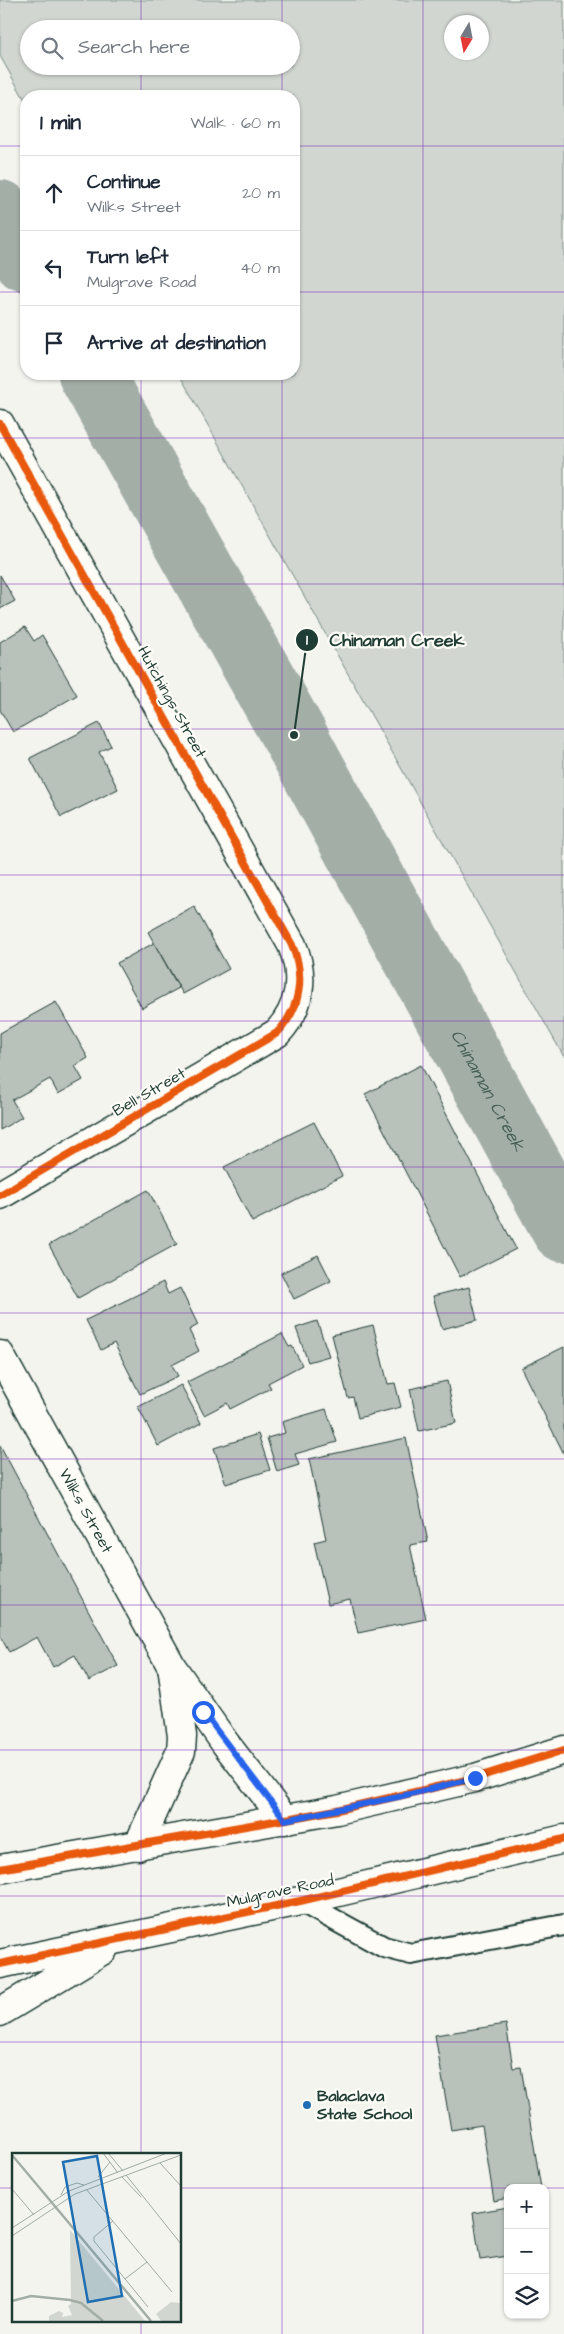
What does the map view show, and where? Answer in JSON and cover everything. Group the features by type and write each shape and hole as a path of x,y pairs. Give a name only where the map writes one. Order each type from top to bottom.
{"street":[{"name":"Hutchings Street","path":"0,424 292,945 300,970 298,999"},
{"name":"Bell Street","path":"0,1195 270,1038 288,1020 298,999"},
{"name":"Wilks Street","path":"0,1355 172,1667 219,1735 285,1820"},
{"name":"Wilks Street","path":"138,1846 181,1751 182,1736 172,1667"},
{"path":"0,1869 285,1820 398,1797 475,1778 564,1750"},
{"name":"Mulgrave Road","path":"0,1964 300,1901 564,1839"},
{"path":"0,2012 122,1939"}],"lane":[{"path":"300,1901 384,1947 411,1954 564,1925"}],"shaded area":[{"path":"0,0 564,0 564,1057 182,380 300,380 300,90 20,90 0,56"}],"building":[{"path":"0,575 15,601 0,609"},
{"path":"25,627 34,641 42,635 77,695 13,732 0,710 0,642"},
{"path":"99,723 111,746 99,752 118,789 61,817 30,758"},
{"path":"194,906 229,969 183,994 148,932"},
{"path":"154,943 179,988 142,1008 117,963"},
{"path":"56,1002 88,1058 75,1066 83,1080 58,1094 50,1079 12,1100 22,1117 0,1130 0,1033"},
{"path":"421,1065 516,1249 460,1277 365,1094"},
{"path":"314,1122 342,1176 252,1222 224,1167"},
{"path":"148,1190 177,1244 78,1298 49,1245"},
{"path":"318,1255 331,1281 294,1299 281,1273"},
{"path":"163,1282 168,1294 180,1288 198,1325 189,1330 199,1351 172,1365 178,1376 140,1394 114,1343 101,1350 86,1320"},
{"path":"469,1287 477,1320 442,1329 433,1296"},
{"path":"317,1321 329,1356 308,1362 296,1328"},
{"path":"373,1325 388,1384 395,1383 401,1407 358,1418 353,1397 348,1398 332,1335"},
{"path":"282,1334 289,1347 292,1346 302,1365 268,1383 271,1388 230,1409 227,1403 204,1415 187,1382"},
{"path":"564,1347 564,1454 521,1368"},
{"path":"447,1381 456,1423 419,1431 410,1389"},
{"path":"181,1385 201,1423 158,1446 138,1407"},
{"path":"326,1409 337,1442 295,1454 299,1465 277,1472 267,1438 285,1433 282,1422"},
{"path":"258,1434 270,1470 226,1484 214,1448"},
{"path":"406,1438 428,1542 410,1545 426,1619 358,1633 350,1599 328,1604 314,1542 326,1539 309,1459"},
{"path":"0,1445 118,1666 89,1681 75,1655 53,1667 37,1637 9,1652 0,1636"},
{"path":"506,2024 513,2068 521,2067 540,2184 504,2184 504,2199 494,2201 482,2125 451,2130 435,2035"},
{"path":"504,2208 504,2257 480,2260 473,2213"}],"waterway":[{"name":"Chinaman Creek","path":"0,213 20,248"},
{"name":"Chinaman Creek","path":"94,380 294,735 564,1229"}],"cycle path":[{"path":"0,424 292,945 299,968 296,1002 285,1023 277,1033 0,1195"},
{"path":"0,1869 337,1810 475,1778 564,1750"},
{"path":"0,1964 300,1901 564,1839"}],"place":[{"name":"Chinaman Creek","path":"294,735"},
{"name":"Balaclava State School","path":"307,2105"}],"route":[{"path":"203,1712 285,1820 398,1797 475,1778"}]}
